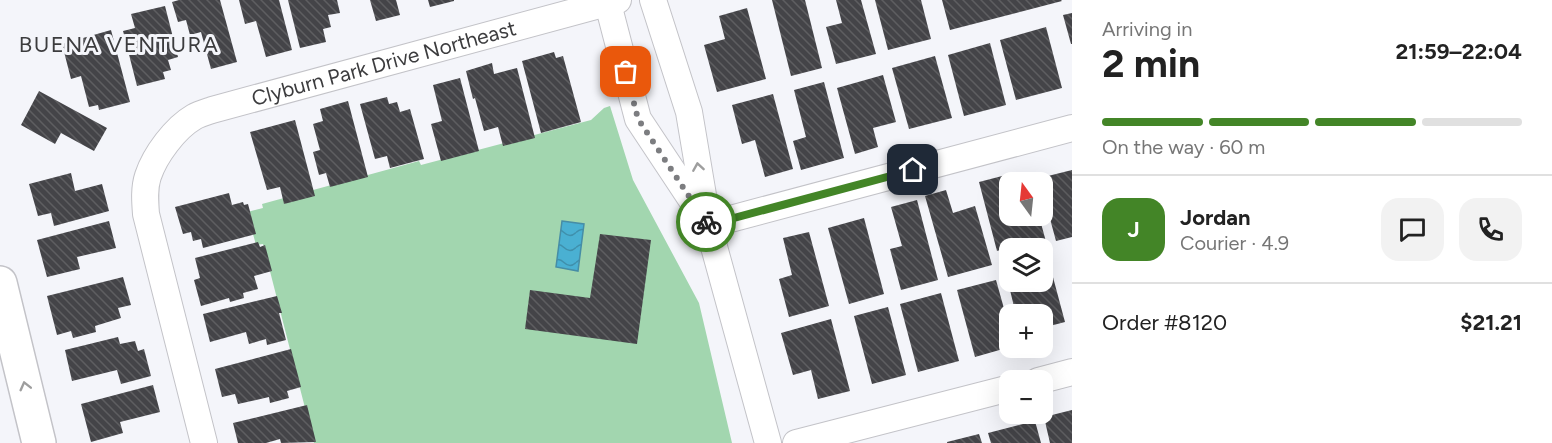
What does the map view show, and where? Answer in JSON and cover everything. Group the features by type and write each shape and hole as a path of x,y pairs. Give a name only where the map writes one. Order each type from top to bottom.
{"main road":[{"path":"0,283 39,443"}],"street":[{"path":"653,0 689,112 708,225 768,443"},
{"path":"611,1 638,119 708,225"},
{"name":"Clyburn Park Drive Northeast","path":"204,443 146,214 145,190 148,177 154,162 170,139 194,117 212,110 611,1"},
{"path":"708,225 1072,128"},
{"path":"1053,377 1072,372"},
{"path":"796,443 999,391"}],"green space":[{"path":"610,106 633,180 699,303 732,443 314,443 263,244 256,245 247,212 263,208 262,204 419,161 421,165 591,120 604,108"}],"water":[{"path":"562,221 584,224 578,271 556,267"}],"building":[{"path":"220,0 237,62 211,69 201,32 190,35 186,20 178,22 172,2"},
{"path":"239,0 279,0 292,50 266,57 256,21 245,24"},
{"path":"288,0 337,0 340,13 328,15 331,27 323,29 326,42 300,48"},
{"path":"370,0 396,0 400,15 376,21"},
{"path":"428,0 454,0 454,1 430,7"},
{"path":"772,0 805,0 822,68 791,76"},
{"path":"836,0 861,0 876,54 836,64 826,27 842,23"},
{"path":"875,0 921,0 931,39 888,50"},
{"path":"942,0 1061,0 1062,1 950,30"},
{"path":"165,6 178,57 168,60 171,70 163,72 165,79 137,86 123,31 135,28 131,14"},
{"path":"747,8 766,79 717,92 704,45 725,39 719,16"},
{"path":"1072,13 1072,44 1071,44 1063,15"},
{"path":"1046,27 1062,88 1016,100 1000,40"},
{"path":"111,30 130,102 99,110 98,105 89,107 81,76 71,79 62,44"},
{"path":"990,43 1006,105 964,116 948,55"},
{"path":"554,52 556,58 563,56 581,122 541,133 522,61"},
{"path":"935,56 952,118 909,129 892,68"},
{"path":"492,63 494,74 517,68 535,138 503,146 498,127 484,131 466,71"},
{"path":"883,75 896,122 873,128 878,147 855,154 837,88"},
{"path":"460,78 479,151 441,161 431,124 442,121 433,85"},
{"path":"824,82 844,158 801,170 793,141 806,137 794,90"},
{"path":"39,91 107,128 94,151 61,133 55,144 21,125"},
{"path":"773,94 793,169 765,177 755,140 742,144 732,105"},
{"path":"387,97 389,104 397,102 400,112 410,109 424,159 390,168 387,156 375,159 360,104"},
{"path":"348,101 368,177 330,187 326,173 319,175 313,152 320,150 313,124 323,121 320,109"},
{"path":"295,120 315,196 284,204 280,187 267,190 250,132"},
{"path":"1072,170 1072,237 1056,241 1052,226 1053,175"},
{"path":"71,173 75,191 102,184 109,211 54,226 51,213 38,216 29,184"},
{"path":"999,177 999,226 1042,226 1045,238 999,238 999,250 997,251 979,182"},
{"path":"946,190 953,213 975,206 992,265 948,277 925,196"},
{"path":"229,193 232,205 243,202 244,205 248,204 256,234 203,248 201,239 193,241 191,232 183,234 175,207"},
{"path":"917,200 938,280 901,290 890,249 902,246 891,207"},
{"path":"864,218 884,294 849,304 828,228"},
{"path":"109,221 116,248 77,257 80,269 47,277 37,240"},
{"path":"809,232 829,306 789,317 779,279 792,275 783,238"},
{"path":"600,234 651,240 637,344 525,329 530,290 590,298"},
{"path":"258,242 260,247 265,245 272,271 254,276 258,289 243,293 244,298 230,302 229,298 201,306 194,280 200,278 195,258"},
{"path":"123,277 131,305 118,308 121,318 95,326 96,332 73,338 71,331 57,335 47,296"},
{"path":"1053,277 1065,322 1053,325 1053,304 1013,304 1010,292 1053,292"},
{"path":"996,280 1003,304 999,304 999,350 975,357 957,290"},
{"path":"941,293 959,361 918,372 900,304"},
{"path":"277,296 286,340 267,345 266,339 249,344 246,332 210,342 203,314"},
{"path":"888,307 906,375 872,384 854,316"},
{"path":"831,319 850,391 818,399 811,370 793,375 781,333"},
{"path":"118,337 120,344 135,341 138,351 144,349 151,376 121,384 117,370 72,381 65,350"},
{"path":"291,349 301,387 287,391 289,398 270,403 269,397 238,404 235,394 222,397 215,369"},
{"path":"153,385 160,412 120,422 123,433 91,442 81,404"},
{"path":"307,405 316,442 281,443 280,439 266,443 238,443 233,423"},
{"path":"1072,410 1072,443 1050,443 1046,424 1053,424 1053,415"},
{"path":"1023,424 1036,424 1041,443 991,443 988,433"},
{"path":"979,434 982,443 947,443 947,442"}],"way so far":[{"path":"626,72 638,119 706,222"}],"district":[{"name":"BUENA VENTURA","path":"119,44"}],"route":[{"path":"706,222 708,225 913,170"}]}
